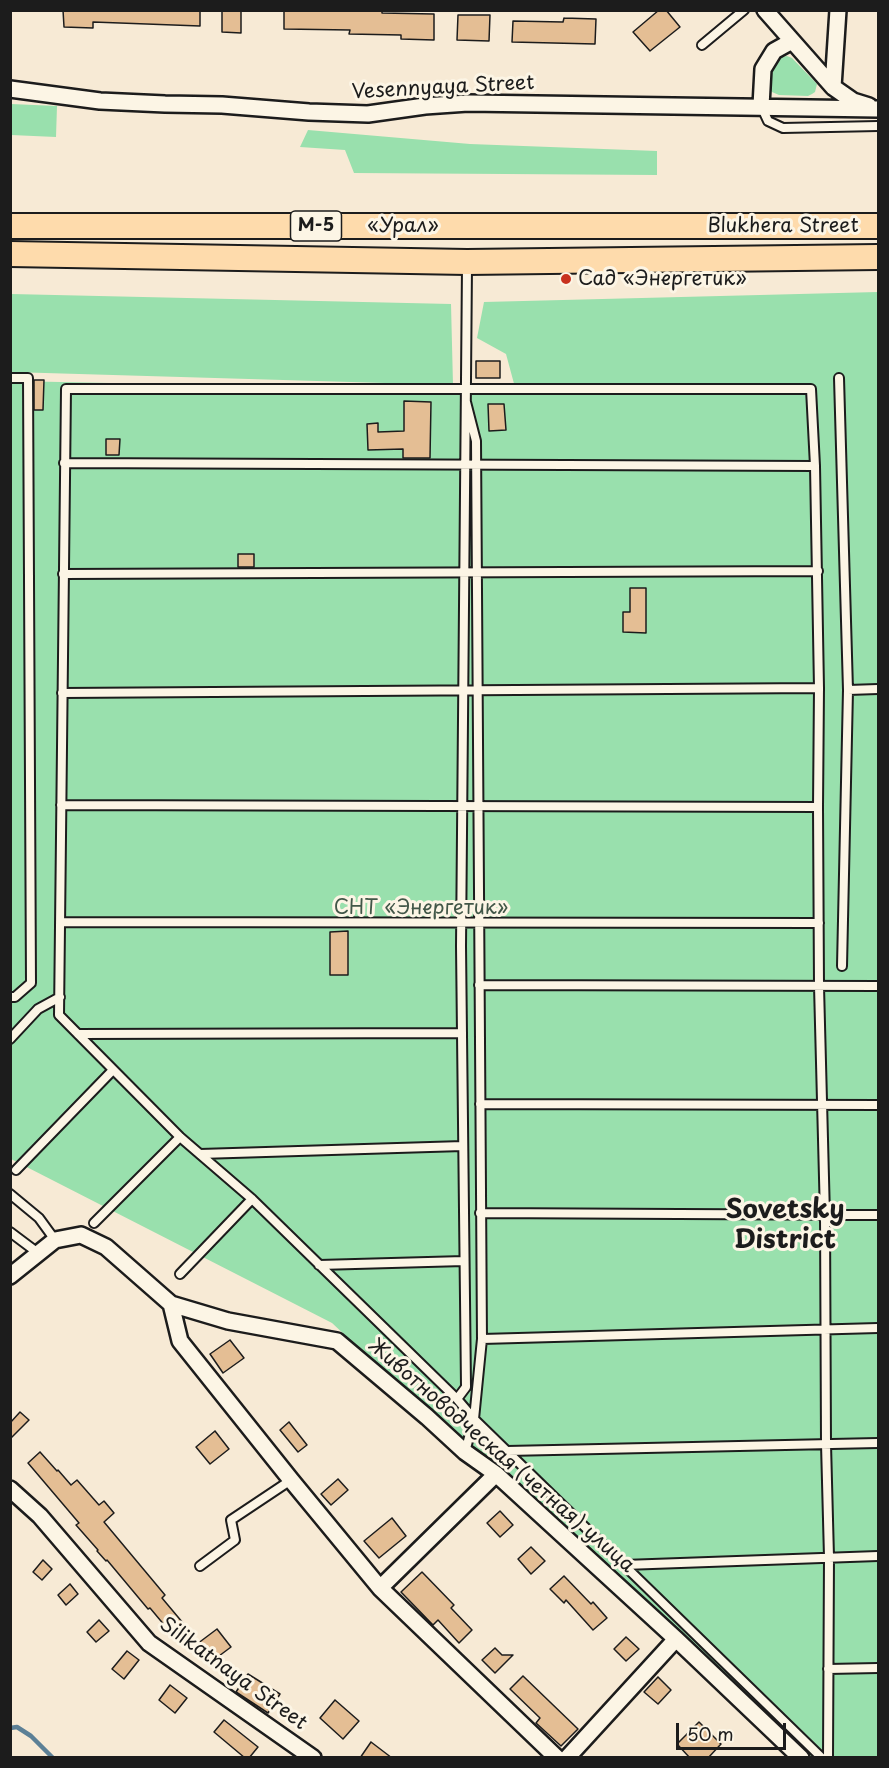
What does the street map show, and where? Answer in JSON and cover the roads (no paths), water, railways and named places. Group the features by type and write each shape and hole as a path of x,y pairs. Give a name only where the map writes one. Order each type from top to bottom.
{"main road":[{"name":"«Урал»","path":"10,226 687,226"},
{"name":"Blukhera Street","path":"687,226 879,226"},
{"name":"«Урал»","path":"10,254 467,261 607,260"},
{"name":"Blukhera Street","path":"607,260 879,257"}],"street":[{"path":"765,10 833,87 853,101 879,109"},
{"path":"833,87 838,10"},
{"path":"761,106 763,69 774,51 792,41"},
{"name":"Vesennyaya Street","path":"10,89 99,101 222,105 368,114 468,103 879,109"},
{"name":"Животноводческая (четная) улица","path":"10,1276 55,1240 81,1234 106,1247 171,1304 228,1321 337,1341 428,1417 465,1452 496,1474 676,1639 801,1758"},
{"path":"171,1304 180,1341 380,1588 557,1758"},
{"path":"380,1588 496,1474"},
{"name":"Silikatnaya Street","path":"10,1489 40,1516 149,1643 313,1758"},
{"path":"567,1758 676,1639"}],"lane":[{"path":"702,45 744,10"},
{"path":"761,106 768,121 783,128 879,126"},
{"path":"457,1399 466,1387 461,923 467,261"},
{"path":"10,378 28,378 31,971 31,983 15,998 10,997"},
{"path":"838,378 848,690 842,966"},
{"path":"822,1758 252,1199 180,1137 59,1015 66,389 811,388 818,571 819,986 825,1216 829,1557 828,1758"},
{"path":"465,1452 474,1419 482,1339 476,441 466,402"},
{"path":"64,463 815,466"},
{"path":"63,574 818,571"},
{"path":"62,693 819,688"},
{"path":"848,690 879,689"},
{"path":"61,805 818,807"},
{"path":"60,922 819,923"},
{"path":"479,985 879,986"},
{"path":"10,1039 38,1009 60,997"},
{"path":"78,1034 462,1033"},
{"path":"16,1170 113,1070"},
{"path":"480,1104 879,1105"},
{"path":"94,1223 180,1137"},
{"path":"200,1154 463,1146"},
{"path":"180,1274 252,1199"},
{"path":"12,1200 39,1218 55,1240"},
{"path":"480,1213 879,1215"},
{"path":"10,1232 38,1253"},
{"path":"319,1265 464,1261"},
{"path":"482,1339 879,1328"},
{"path":"507,1451 879,1443"},
{"path":"200,1566 235,1540 231,1520 291,1480"},
{"path":"624,1565 879,1556"},
{"path":"828,1669 879,1668"}],"waterway":[{"path":"10,1728 17,1727 31,1736 53,1758"}],"place":[{"name":"Сад «Энергетик»","path":"566,279"}],"district":[{"name":"Sovetsky District","path":"785,1226"}],"park label":[{"name":"СНТ «Энергетик»","path":"421,908"}]}
